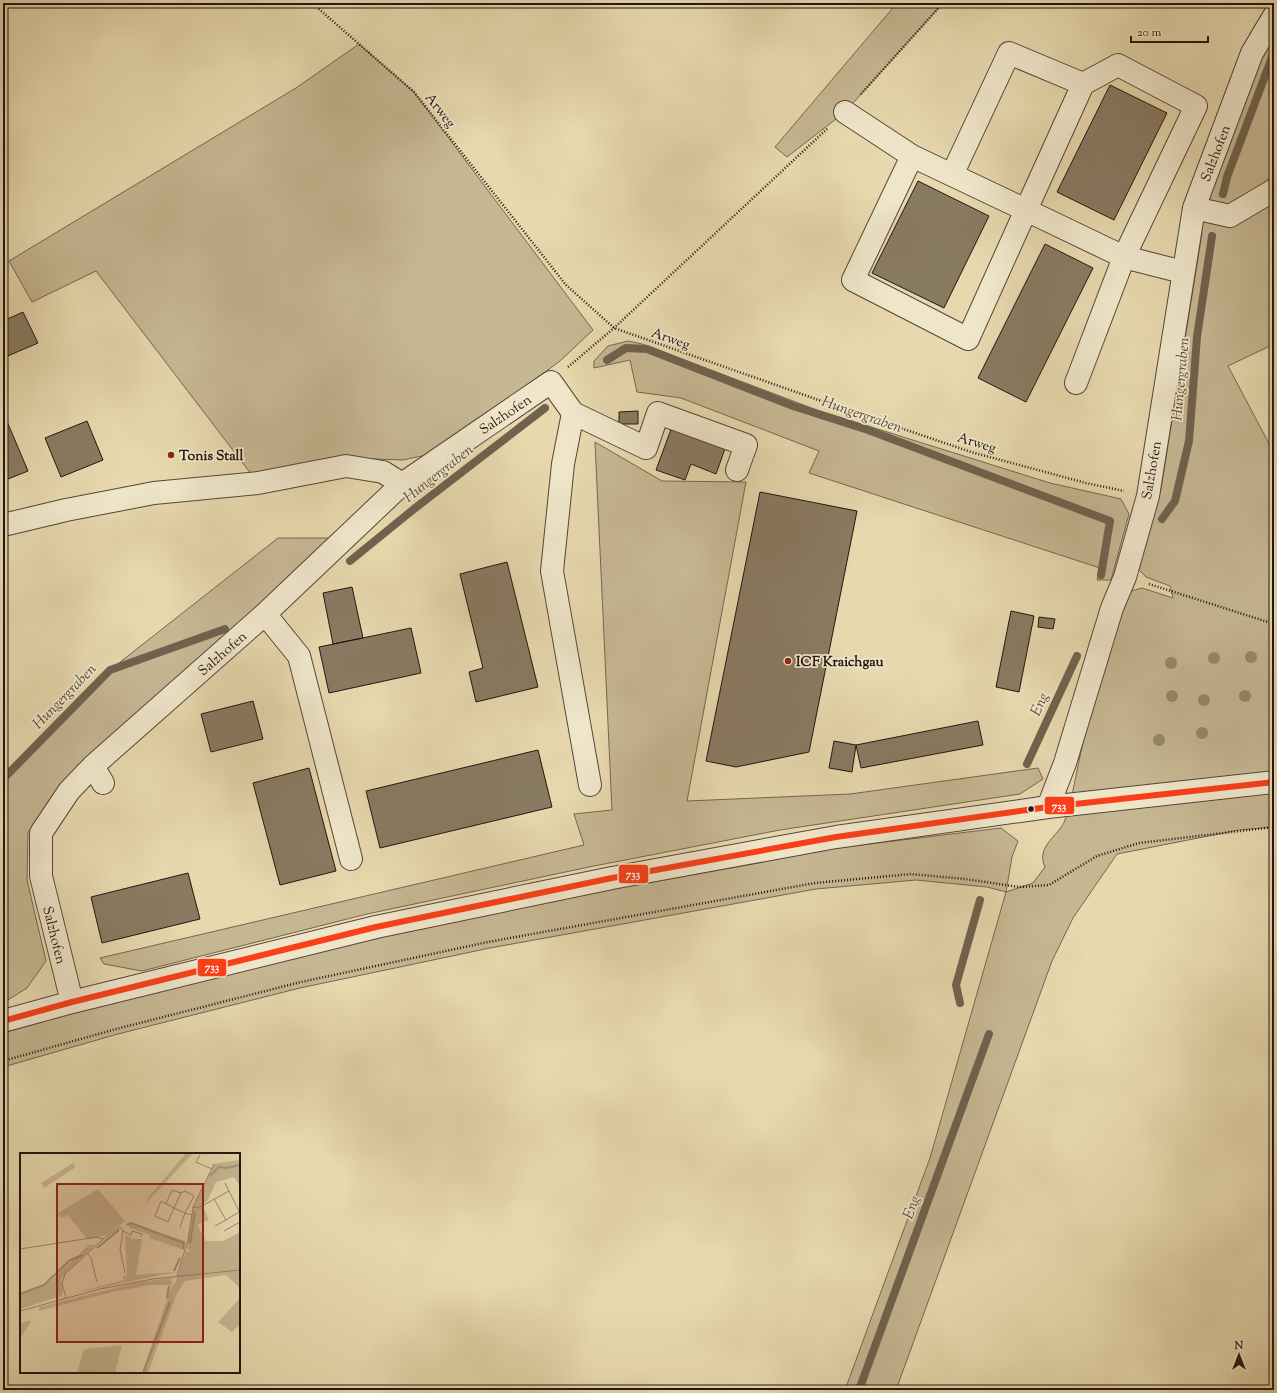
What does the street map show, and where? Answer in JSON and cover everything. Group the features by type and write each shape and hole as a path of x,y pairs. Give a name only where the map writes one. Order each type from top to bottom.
{"street":[{"name":"Salzhofen","path":"1048,807 1065,763 1112,608 1125,577 1148,496 1194,208 1252,53 1274,16"},
{"path":"952,175 1009,53 1083,84"},
{"path":"912,156 853,280 968,339 1083,84 1118,65 1196,106 1124,257 1076,383"},
{"path":"845,112 912,156 1124,257 1183,272"},
{"path":"1194,208 1230,216 1274,190"},
{"path":"551,382 573,413 646,448 658,413 746,445 737,470"},
{"name":"Salzhofen","path":"72,1002 41,876 41,833 69,791 98,775 402,484 551,382"},
{"path":"573,413 563,464 552,571 590,785"},
{"path":"3,525 66,510 154,493 258,483 346,466 383,472 402,484"},
{"path":"266,614 299,656 350,859"},
{"path":"3,1021 72,1002 376,927 612,878 836,837 1048,807 1274,782"}],"path":[{"name":"Arweg","path":"312,3 414,92 566,285 614,328 971,452 1086,483 1148,496"},
{"path":"551,382 614,328 845,112 943,3"},
{"path":"1125,577 1274,624"},
{"path":"3,1060 116,1029 301,982 488,942 815,883 911,874 965,879 1019,887 1049,885 1097,856 1139,843 1274,827"}],"shaded area":[{"path":"897,3 943,3 845,112 787,157 775,147"},
{"path":"1274,16 1274,176 1267,180 1274,196 1274,344 1228,366 1274,453 1274,827 1239,830 1117,854 1073,918 1052,961 896,1390 845,1390 930,1158 1006,892 1033,883 1045,867 1043,853 1049,841 1065,820 1087,726 1123,605 1131,591 1142,588 1173,598 1170,586 1146,577 1138,569 1161,489 1202,233 1194,208"},
{"path":"359,44 414,92 593,330 560,361 436,453 403,460 347,458 258,483 96,271 32,302 9,261 296,88"},
{"path":"628,341 642,344 817,410 1050,483 1121,499 1129,514 1111,580 1097,580 1100,568 809,473 819,451 681,398 637,392 630,360 594,368 594,361 608,346"},
{"path":"595,442 662,481 746,482 687,801 850,794 1038,768 1043,779 1020,794 780,830 589,867 367,914 142,971 104,964 100,958 584,845 574,814 612,810"},
{"path":"278,538 328,538 265,614 69,791 28,832 27,880 46,961 27,988 3,1003 3,779 110,670"},
{"path":"1001,828 1018,841 1012,857 1006,892 987,887 916,880 816,889 490,948 300,988 118,1034 3,1067 3,1033 83,1010 382,934 625,884 836,848"}],"building":[{"path":"1110,85 1167,113 1114,220 1057,192"},
{"path":"918,181 989,216 944,308 872,273"},
{"path":"1045,244 1093,268 1026,402 978,378"},
{"path":"23,312 38,343 3,358 3,321"},
{"path":"638,411 638,424 619,424 619,412"},
{"path":"3,412 28,471 3,481"},
{"path":"87,421 103,460 61,477 45,438"},
{"path":"673,424 727,443 716,474 691,464 685,480 656,470"},
{"path":"760,492 857,511 809,752 736,767 706,761"},
{"path":"507,562 538,687 476,702 469,672 483,668 460,574"},
{"path":"352,587 363,638 333,644 323,593"},
{"path":"1011,611 1034,616 1019,692 996,687"},
{"path":"1039,617 1055,619 1053,629 1038,627"},
{"path":"411,628 421,673 329,693 319,647"},
{"path":"253,701 263,739 211,752 201,714"},
{"path":"978,721 983,745 861,768 856,745"},
{"path":"834,741 856,745 852,772 829,768"},
{"path":"538,750 552,807 380,848 366,791"},
{"path":"309,768 336,871 280,885 253,783"},
{"path":"188,873 200,919 102,943 91,897"}],"waterway":[{"name":"Hungergraben","path":"1223,194 1227,177 1274,52"},
{"name":"Hungergraben","path":"1162,519 1175,501 1189,441 1197,337 1212,236"},
{"name":"Hungergraben","path":"607,360 626,348 647,349 793,406 868,430 1110,521 1101,575"},
{"name":"Hungergraben","path":"350,561 414,509 545,408"},
{"name":"Hungergraben","path":"3,779 110,670 225,629"},
{"name":"Eng","path":"1027,764 1077,656"},
{"name":"Eng","path":"960,1003 956,985 980,900"},
{"name":"Eng","path":"859,1390 989,1034"}],"transit line":[{"name":"733","path":"3,1021 72,1002 376,927 612,878 836,837 1048,807 1274,782"}],"place":[{"name":"Tonis Stall","path":"171,455"},
{"name":"ICF Kraichgau","path":"788,661"}]}
